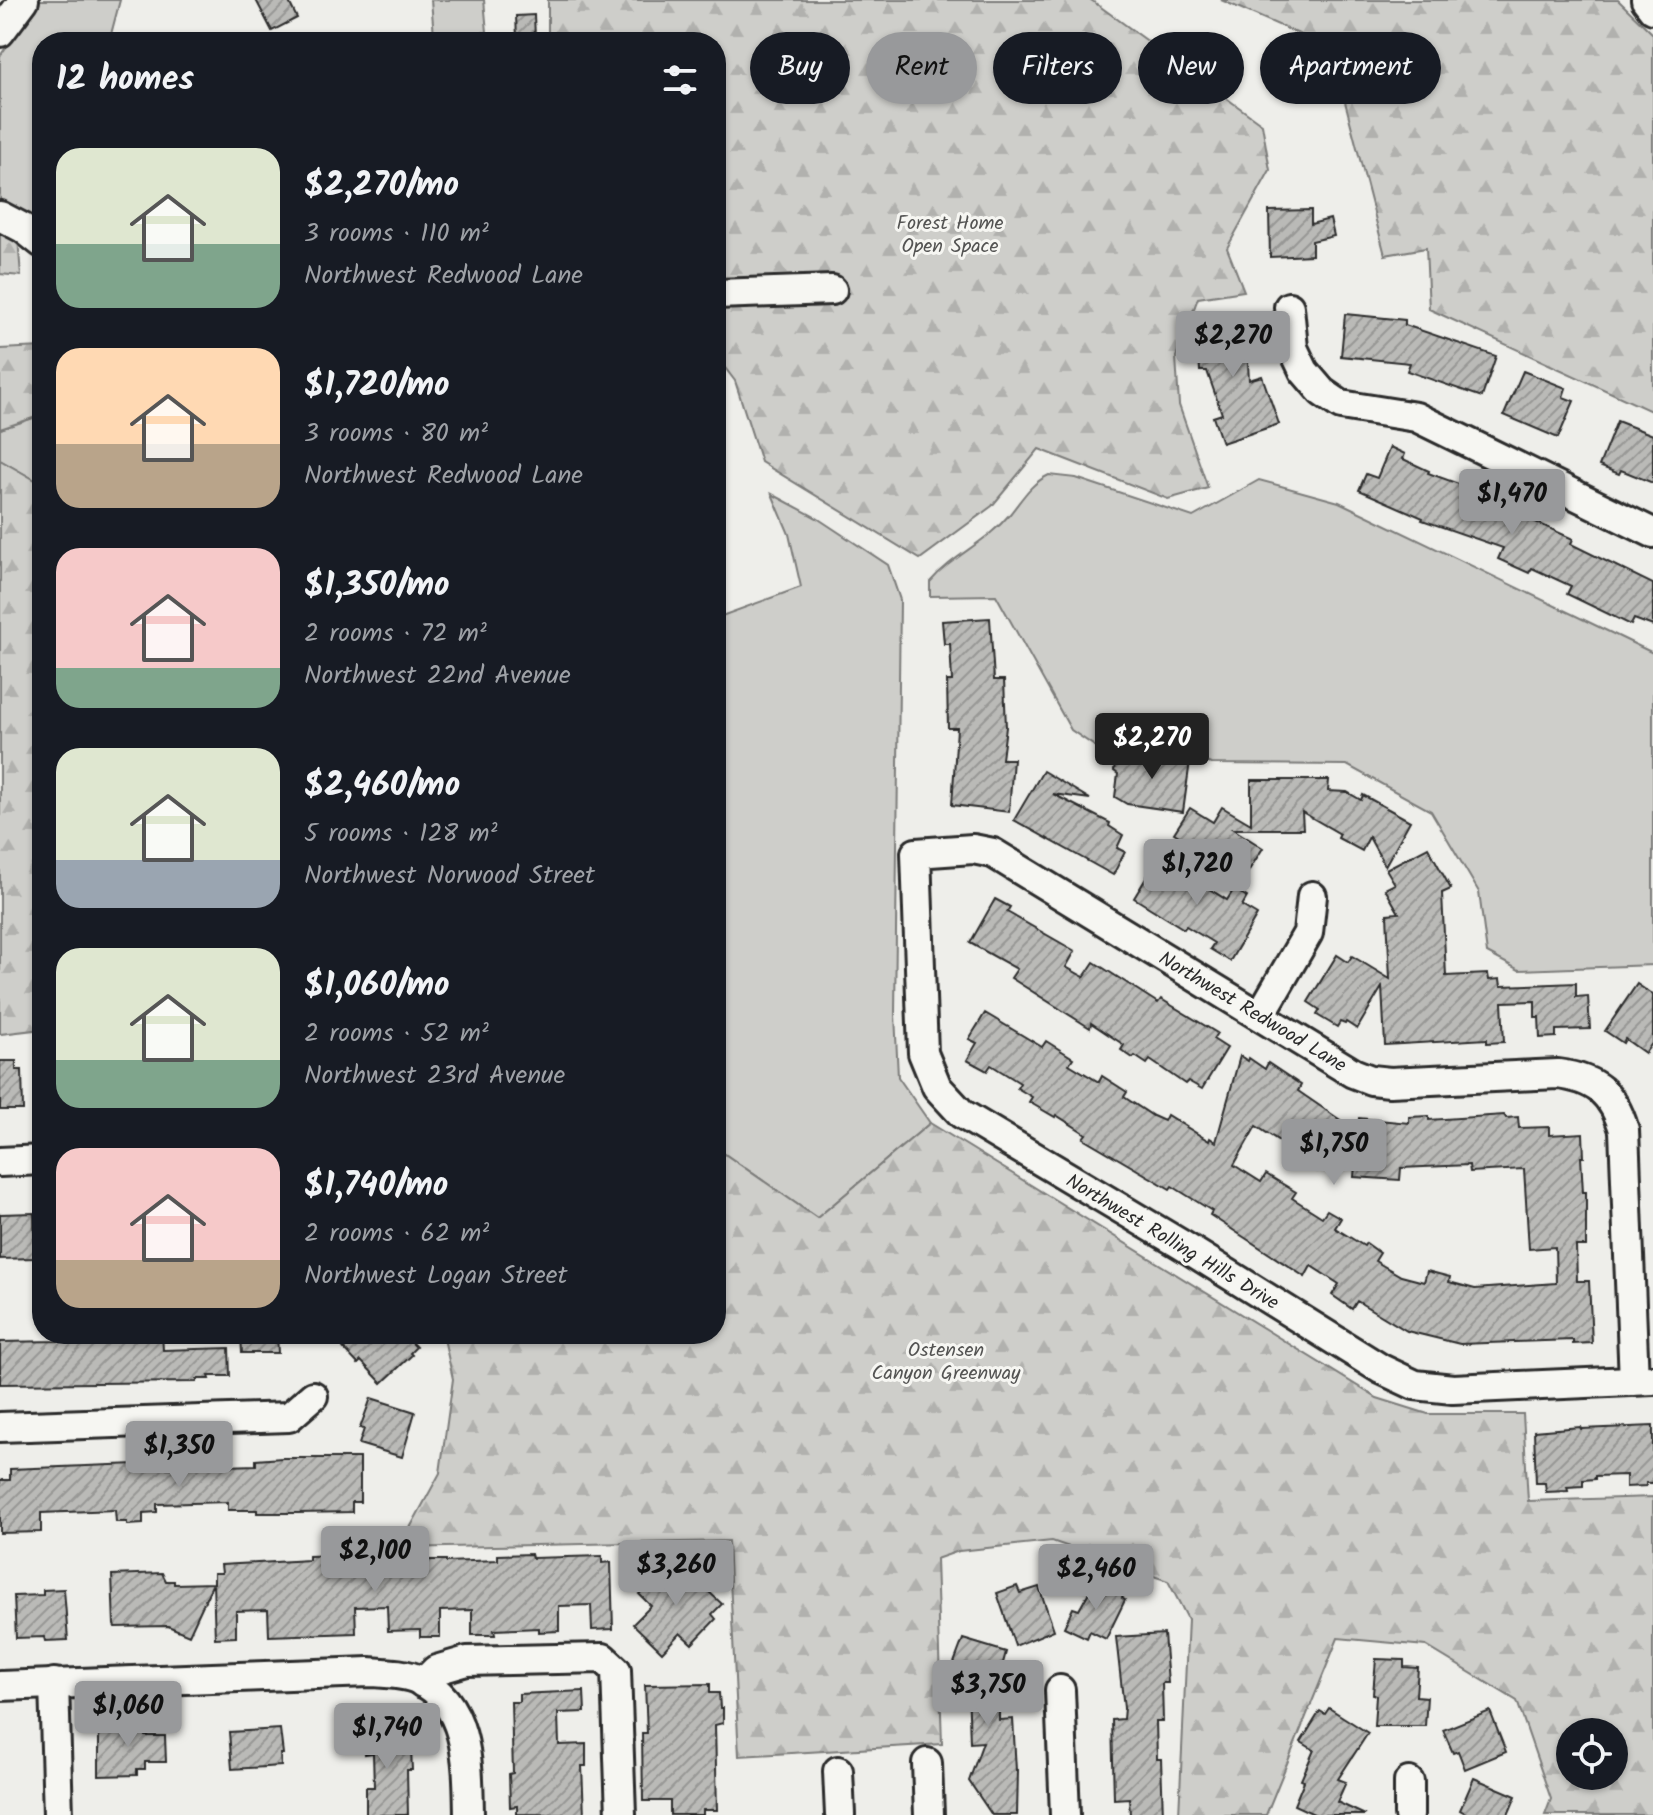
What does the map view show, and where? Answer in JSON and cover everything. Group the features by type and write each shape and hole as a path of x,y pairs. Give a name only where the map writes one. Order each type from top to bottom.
{"street":[{"path":"0,32 24,0"},
{"path":"1646,0 1653,9"},
{"path":"0,216 32,235"},
{"path":"726,294 832,290"},
{"path":"1289,307 1293,348 1304,371 1322,392 1341,405 1416,417 1653,533"},
{"name":"Northwest Redwood Lane","path":"916,853 973,849 993,853 1353,1073 1371,1080 1390,1082 1558,1074 1576,1076 1594,1084 1608,1096 1619,1112 1624,1130 1644,1381"},
{"name":"Northwest Rolling Hills Drive","path":"916,853 923,1053 937,1087 962,1114 1182,1245 1381,1369 1415,1385 1453,1389 1644,1381"},
{"path":"1260,1016 1308,933 1312,896"},
{"path":"0,1162 32,1160"},
{"path":"0,1427 289,1417 313,1396"},
{"path":"421,1681 436,1670 467,1661 603,1658 616,1670 621,1815"},
{"path":"0,1686 369,1672 396,1674 421,1681 440,1697 456,1717 465,1744 469,1815"},
{"path":"54,1683 58,1815"},
{"path":"1060,1690 1065,1815"},
{"path":"927,1763 929,1815"},
{"path":"838,1771 840,1815"},
{"path":"1409,1782 1409,1815"}],"green space":[{"path":"39,0 120,0 112,32 32,32 32,227 0,206 0,56"},
{"path":"431,0 484,0 487,32 434,32"},
{"name":"Forest Home Open Space","path":"548,0 1091,0 1138,34 1138,104 1234,104 1262,124 1270,170 1227,248 1244,291 1198,298 1176,357 1179,405 1208,488 1168,499 1039,449 992,506 920,559 761,462 735,381 726,369 726,32 548,32"},
{"path":"1221,0 1618,0 1653,34 1653,412 1429,309 1426,248 1385,255 1346,104 1441,104 1441,32 1294,32"},
{"path":"0,227 18,238 21,276 0,274"},
{"path":"32,347 32,418 0,429 0,349"},
{"path":"32,418 32,478 0,460 0,429"},
{"path":"0,460 32,478 32,1030 0,1034"},
{"path":"1049,475 1076,478 1193,517 1259,480 1339,502 1653,653 1653,965 1519,970 1487,953 1479,892 1431,811 1347,765 1211,764 1124,732 1108,755 1071,730 996,595 930,596 930,582 991,533 1032,487"},
{"path":"772,494 817,518 888,565 900,600 895,1014 898,1077 930,1123 817,1218 726,1155 726,614 801,587 789,534"},
{"name":"Ostensen Canyon Greenway","path":"930,1123 1377,1398 1428,1414 1523,1414 1528,1501 1653,1497 1653,1815 1545,1815 1551,1799 1517,1701 1426,1646 1338,1638 1266,1815 1179,1815 1188,1619 1168,1581 1052,1541 959,1551 936,1559 942,1744 739,1756 728,1541 399,1548 440,1473 453,1379 445,1344 726,1344 726,1155 817,1218"}],"building":[{"path":"256,0 288,0 297,18 272,31"},
{"path":"534,15 535,32 517,32 516,16"},
{"path":"1311,210 1311,224 1330,219 1334,236 1312,241 1312,255 1270,257 1269,211"},
{"path":"1345,314 1405,320 1405,325 1496,356 1482,397 1407,371 1410,363 1341,356"},
{"path":"1239,315 1241,346 1247,346 1249,380 1262,376 1279,424 1222,443 1213,417 1222,414 1207,371 1200,371 1197,317"},
{"path":"1523,371 1566,388 1563,397 1574,401 1558,438 1504,415"},
{"path":"1617,421 1653,435 1653,483 1621,470 1619,474 1599,466"},
{"path":"1390,447 1405,454 1403,459 1428,473 1498,498 1496,504 1573,539 1571,544 1653,584 1653,626 1634,619 1631,625 1567,594 1571,586 1532,568 1529,573 1498,559 1503,548 1422,520 1359,490 1366,474 1377,478"},
{"path":"990,618 994,680 1004,680 1006,727 1002,759 1013,759 1009,812 952,805 957,728 948,728 947,681 952,681 950,644 944,644 942,621"},
{"path":"1117,751 1190,761 1183,812 1127,804 1115,797"},
{"path":"1043,771 1090,799 1053,794 1110,823 1109,826 1123,835 1117,848 1125,852 1113,875 1014,820"},
{"path":"1251,780 1329,780 1328,791 1347,792 1361,800 1363,795 1410,821 1385,866 1369,837 1362,851 1302,812 1303,829 1233,829 1263,848 1246,875 1174,833 1190,808 1213,822 1222,807 1251,824"},
{"path":"1428,847 1451,889 1442,893 1446,976 1488,974 1489,980 1500,979 1501,986 1576,983 1576,997 1588,996 1590,1029 1556,1030 1556,1037 1540,1038 1535,1001 1502,1002 1504,1042 1487,1043 1487,1039 1385,1045 1382,987 1357,1029 1346,1022 1340,1022 1337,1027 1317,1015 1320,1010 1308,1002 1337,955 1348,962 1352,956 1390,979 1387,914 1399,913 1385,889 1395,884 1386,869"},
{"path":"1159,857 1227,900 1234,889 1247,897 1242,906 1257,915 1230,961 1210,949 1214,943 1186,926 1184,929 1134,898"},
{"path":"995,899 1010,907 1007,912 1075,951 1066,967 1084,977 1094,962 1158,1003 1161,999 1217,1033 1213,1039 1227,1048 1202,1089 1188,1081 1185,1084 1150,1060 1147,1064 1135,1056 1133,1058 1121,1050 1124,1045 1091,1023 1090,1028 1011,978 1017,969 970,943"},
{"path":"1637,984 1653,995 1653,1042 1645,1053 1625,1039 1623,1043 1605,1031"},
{"path":"985,1013 1042,1047 1046,1041 1073,1058 1069,1064 1099,1082 1102,1076 1127,1092 1124,1097 1153,1116 1164,1121 1167,1115 1209,1141 1210,1138 1216,1142 1240,1056 1265,1069 1268,1063 1301,1085 1298,1091 1349,1126 1317,1171 1291,1153 1293,1150 1256,1126 1234,1165 1261,1182 1266,1174 1296,1192 1292,1198 1322,1217 1327,1210 1341,1218 1335,1228 1380,1253 1375,1261 1401,1276 1424,1282 1427,1271 1450,1277 1449,1282 1475,1289 1556,1283 1555,1247 1529,1249 1524,1169 1470,1172 1469,1165 1401,1168 1400,1180 1354,1177 1359,1118 1409,1123 1409,1117 1429,1116 1429,1120 1504,1115 1506,1118 1518,1117 1519,1128 1549,1127 1549,1135 1583,1133 1584,1157 1581,1157 1583,1192 1586,1192 1586,1246 1576,1246 1577,1281 1589,1281 1592,1343 1573,1344 1573,1340 1460,1344 1407,1331 1357,1301 1352,1309 1332,1295 1339,1284 1311,1266 1305,1277 1210,1215 1212,1211 1083,1138 1086,1134 1029,1102 1032,1097 1017,1088 1020,1083 991,1065 987,1071 967,1060 977,1043 969,1039"},
{"path":"0,1061 16,1061 16,1070 22,1070 23,1110 0,1110"},
{"path":"32,1213 32,1258 0,1259 0,1214"},
{"path":"0,1342 163,1344 163,1350 229,1348 230,1376 209,1376 210,1379 197,1379 197,1382 0,1384"},
{"path":"242,1344 278,1344 278,1353 242,1353"},
{"path":"346,1344 413,1344 416,1347 410,1353 412,1355 382,1383 343,1348"},
{"path":"371,1398 415,1412 402,1457 359,1444 364,1429 360,1428"},
{"path":"1653,1426 1653,1483 1626,1487 1626,1475 1595,1476 1595,1479 1583,1480 1583,1486 1567,1487 1568,1491 1546,1492 1545,1483 1536,1483 1534,1431"},
{"path":"360,1458 360,1502 352,1502 352,1512 298,1513 228,1510 228,1502 157,1504 157,1512 143,1513 143,1524 127,1525 127,1522 116,1522 115,1510 41,1513 41,1532 0,1533 0,1480 10,1480 10,1469 162,1463 163,1468 256,1465 256,1460"},
{"path":"397,1553 398,1560 446,1562 498,1560 498,1555 531,1554 532,1558 602,1556 602,1563 611,1562 613,1629 592,1630 591,1605 559,1606 559,1631 539,1632 539,1628 494,1630 495,1635 472,1635 472,1610 440,1611 440,1637 420,1637 420,1630 388,1631 387,1606 355,1607 356,1633 269,1636 268,1610 236,1611 236,1637 215,1638 214,1573 222,1573 221,1565 309,1560 309,1556"},
{"path":"678,1563 722,1604 712,1614 716,1619 692,1644 680,1633 662,1652 633,1624 651,1606 639,1594 664,1569 668,1574"},
{"path":"162,1573 166,1581 174,1581 174,1584 213,1583 189,1635 168,1626 114,1625 112,1575"},
{"path":"1095,1581 1124,1595 1122,1598 1125,1600 1106,1639 1090,1631 1087,1638 1064,1627 1073,1608 1079,1610"},
{"path":"1017,1586 1020,1593 1039,1587 1054,1630 1015,1646 997,1593"},
{"path":"64,1589 68,1640 16,1638 14,1596 43,1595 43,1590"},
{"path":"1164,1634 1168,1683 1162,1683 1163,1721 1156,1721 1163,1815 1130,1815 1129,1798 1114,1799 1112,1720 1123,1719 1124,1708 1116,1637"},
{"path":"963,1639 1006,1652 991,1708 999,1708 999,1720 1013,1719 1018,1770 1017,1815 992,1815 969,1781 983,1742 970,1743 968,1686 948,1679"},
{"path":"1376,1659 1404,1660 1404,1667 1418,1668 1416,1696 1427,1697 1425,1726 1374,1726"},
{"path":"710,1684 710,1693 719,1693 720,1708 723,1708 723,1723 715,1725 717,1810 703,1810 703,1815 670,1815 670,1801 643,1801 642,1733 647,1733 645,1685"},
{"path":"584,1691 585,1712 558,1713 559,1745 586,1744 586,1766 582,1766 584,1815 517,1814 517,1806 510,1807 509,1774 513,1773 511,1702 519,1702 519,1694"},
{"path":"1329,1708 1368,1733 1338,1779 1346,1782 1337,1802 1365,1815 1316,1815 1294,1805 1314,1750 1301,1742 1320,1711 1325,1714"},
{"path":"1490,1711 1506,1752 1465,1769 1458,1751 1453,1753 1443,1730"},
{"path":"394,1723 395,1735 402,1735 403,1750 411,1749 412,1770 407,1770 408,1815 366,1815 366,1787 374,1787 373,1753 365,1754 364,1724"},
{"path":"99,1724 145,1724 145,1736 165,1736 166,1762 145,1762 145,1769 137,1769 137,1775 99,1776"},
{"path":"280,1729 281,1766 232,1769 229,1732"},
{"path":"1474,1778 1516,1796 1508,1815 1469,1815 1460,1810"}]}
